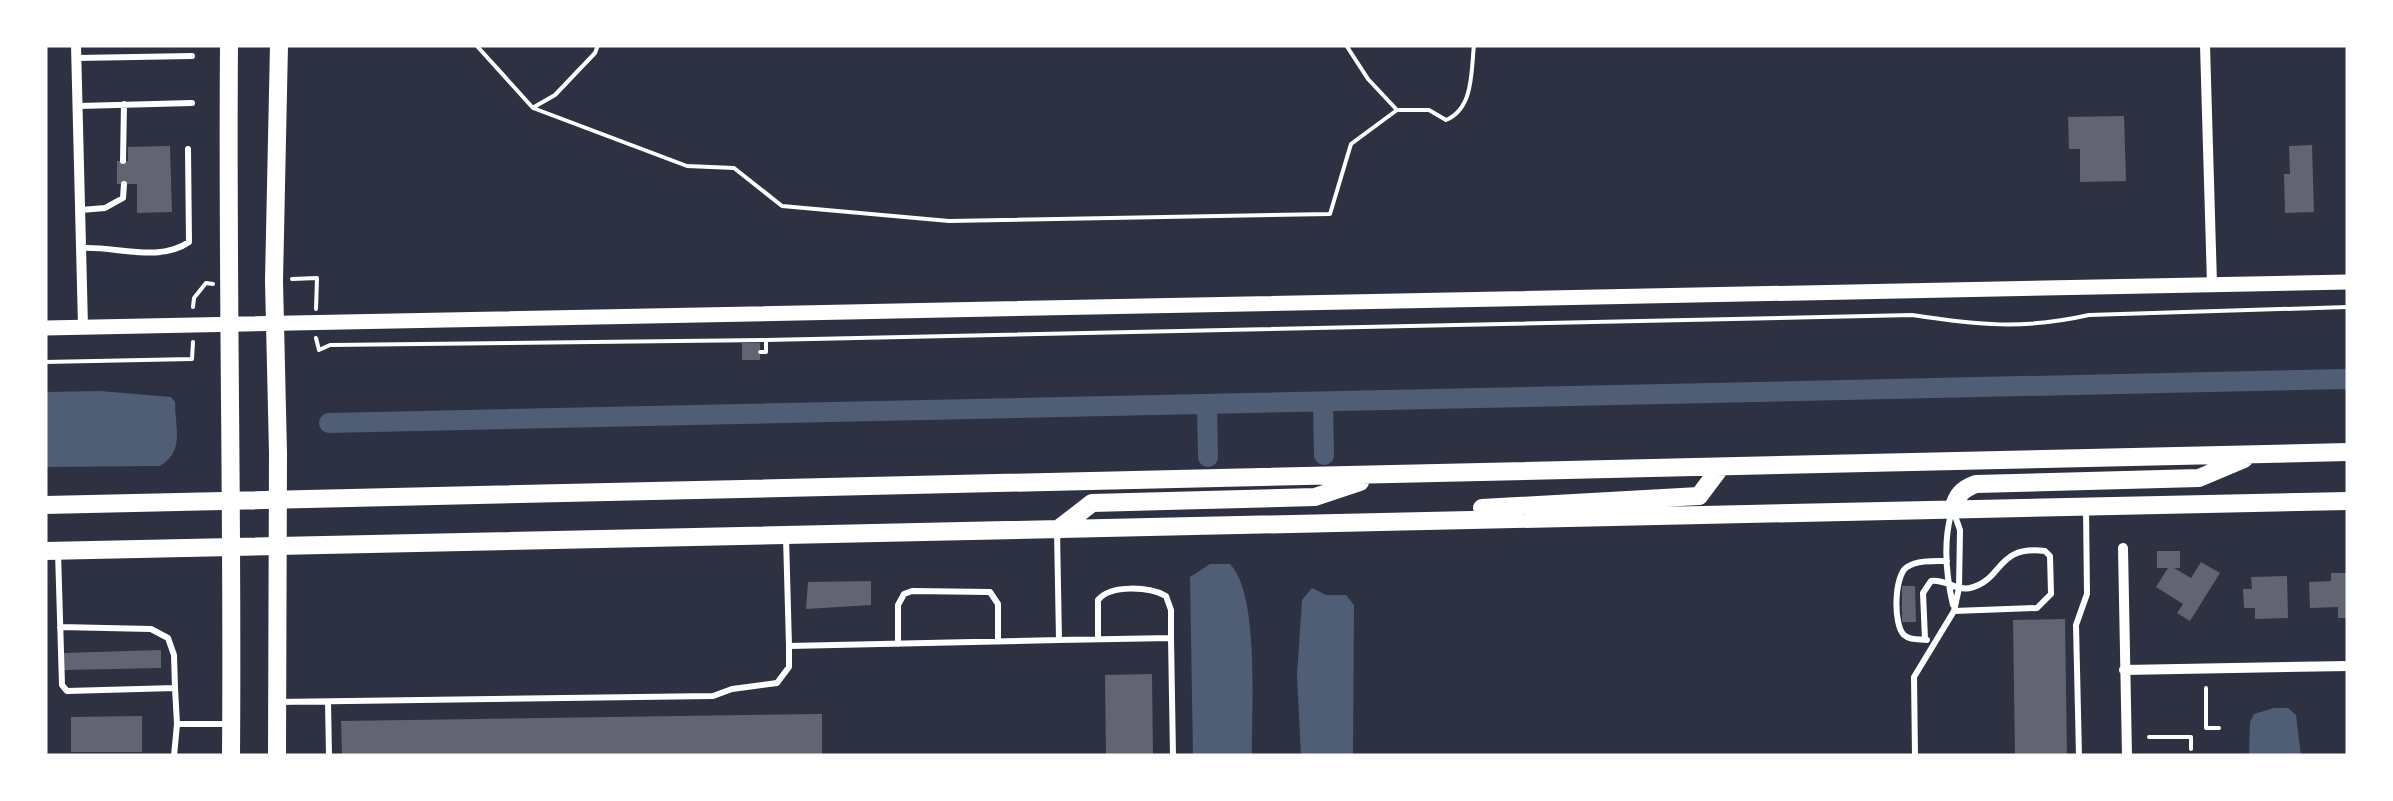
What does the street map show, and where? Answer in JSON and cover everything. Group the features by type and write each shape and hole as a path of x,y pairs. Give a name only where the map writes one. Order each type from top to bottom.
{"main road":[{"path":"229,45 226,283 232,549 231,756"},
{"path":"276,756 274,280 279,45"},
{"path":"45,505 2348,452"},
{"path":"1953,509 1966,487 1976,484 2198,478 2254,454"},
{"path":"1433,520 1479,508 1699,496 1720,468"},
{"path":"1057,530 1092,503 1315,497 1379,476"},
{"path":"52,551 2348,501"}],"street":[{"path":"2205,45 2212,284"},
{"path":"76,51 83,326"},
{"path":"45,328 2348,282"},
{"path":"2123,548 2127,756"},
{"path":"2124,670 2348,666"}],"lane":[{"path":"76,51 192,56"},
{"path":"77,106 192,102"},
{"path":"123,161 124,104"},
{"path":"81,248 121,252 177,250 189,242 188,149"},
{"path":"80,210 116,204 123,198 124,184"},
{"path":"2079,756 2076,624 2087,594 2086,507"},
{"path":"1953,509 1947,531 1947,561 1954,611"},
{"path":"1915,756 1914,677 1954,611 1959,588 1960,530 1953,509"},
{"path":"1057,530 1059,640"},
{"path":"276,702 712,696 777,683 789,668 786,535"},
{"path":"1925,639 1926,586 1941,580 1959,588 1982,582 2006,557 2019,550 2045,551 2050,556 2052,594 2037,608 1954,611"},
{"path":"52,551 62,685 67,690 175,688"},
{"path":"1935,644 1907,638 1901,632 1897,581 1909,565 1947,561"},
{"path":"1098,639 1098,600 1106,592 1154,590 1166,596 1171,610 1174,756"},
{"path":"898,644 900,599 912,591 990,592 998,604 998,641"},
{"path":"60,627 150,628 168,638 174,655 174,756"},
{"path":"789,646 1172,638"},
{"path":"328,702 329,756"},
{"path":"177,724 231,724"}],"path":[{"path":"476,45 534,108 688,166 734,168 782,206 949,221 1330,214 1351,144 1398,110 1429,110 1446,120 1465,106 1474,45"},
{"path":"534,108 554,94 595,53 598,45"},
{"path":"1346,45 1368,78 1398,110"},
{"path":"274,280 316,278 316,291"},
{"path":"194,303 206,283 226,283"},
{"path":"316,345 319,350 330,345 766,340 1912,315 1989,326 2048,324 2089,314 2348,308"},
{"path":"762,355 766,352 766,340"},
{"path":"45,362 192,359 194,354"},
{"path":"2206,688 2206,728 2219,728"},
{"path":"2149,737 2191,737 2191,748"}],"water":[{"path":"100,391 171,397 175,402 177,438 168,460 160,466 45,467 45,392"},
{"path":"1210,564 1230,564 1240,579 1246,601 1252,654 1252,756 1193,756 1190,577"},
{"path":"1312,588 1326,595 1346,595 1354,605 1353,756 1301,756 1297,675 1302,600"},
{"path":"2288,708 2296,715 2301,756 2249,756 2250,722 2254,714"}],"building":[{"path":"2124,116 2126,181 2080,182 2080,149 2069,149 2068,117"},
{"path":"2312,145 2314,212 2285,213 2284,174 2290,174 2289,146"},
{"path":"170,146 172,212 137,213 137,184 117,184 117,161 128,161 128,147"},
{"path":"742,343 760,343 760,360 742,360"},
{"path":"2157,551 2180,551 2180,568 2174,568 2191,578 2201,562 2220,573 2190,621 2177,613 2183,604 2156,587 2168,568 2157,568"},
{"path":"2331,573 2348,573 2348,618 2338,618 2338,607 2310,608 2309,582 2331,581"},
{"path":"2287,576 2288,618 2255,619 2255,608 2244,608 2243,589 2252,589 2251,577"},
{"path":"871,581 871,605 806,609 808,582"},
{"path":"1902,586 1915,586 1916,622 1902,622"},
{"path":"2065,619 2067,756 2015,756 2013,620"},
{"path":"161,650 161,668 64,670 63,653"},
{"path":"1152,674 1153,756 1106,756 1105,675"},
{"path":"822,714 822,756 342,756 341,721"},
{"path":"142,716 142,752 71,752 71,717"}],"waterway":[{"path":"329,423 2348,379"},
{"path":"1323,402 1324,455"},
{"path":"1207,405 1208,457"}]}
